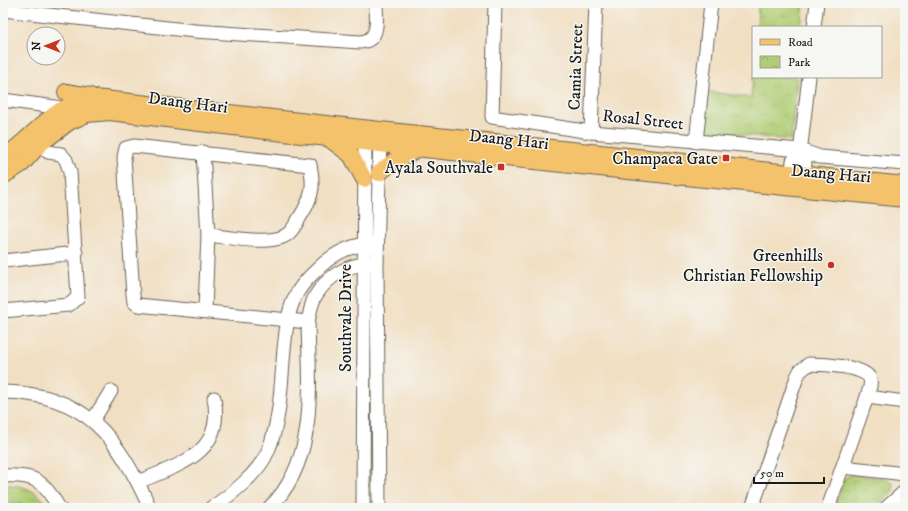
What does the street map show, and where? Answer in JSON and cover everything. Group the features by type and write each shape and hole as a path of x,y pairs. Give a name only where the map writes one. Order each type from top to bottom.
{"main road":[{"path":"3,176 22,164 36,140 70,100 95,98 110,106"},
{"name":"Daang Hari","path":"110,106 372,136 799,169 905,185"},
{"name":"Daang Hari","path":"110,106 330,139 372,136 420,148 695,179 799,169 905,199"},
{"path":"3,158 87,114 110,106"},
{"path":"330,139 351,155 371,176 402,156 420,148"}],"street":[{"path":"3,10 195,31 365,42 375,33 376,3"},
{"name":"Rosal Street","path":"495,3 492,117 591,132 696,142 799,169 820,157 905,164"},
{"name":"Camia Street","path":"591,132 596,3"},
{"path":"696,142 711,3"},
{"path":"814,26 817,3"},
{"path":"799,169 809,78"},
{"path":"3,100 70,100 87,114"},
{"name":"Southvale Drive","path":"363,508 363,244 371,176 372,136"},
{"path":"3,311 65,305 75,302 79,292 71,177 68,166 61,154 48,152 36,140"},
{"path":"208,235 270,240 282,238 290,232 310,199 313,180 310,165 203,152 134,146 126,148 124,157 134,302 138,305 308,322"},
{"path":"203,152 208,235 205,311"},
{"name":"Southvale Drive","path":"371,176 377,244 379,508"},
{"path":"211,508 231,494 252,474 267,452 276,427 287,321 294,299 302,285 315,271 346,248 363,244 377,244"},
{"path":"3,261 76,253"},
{"path":"274,506 298,465 304,442 309,399 308,322 311,307 316,295 326,283 343,270 363,263 377,264"},
{"path":"752,508 797,377 804,366 815,364 857,369 865,372 870,379 867,397 828,508"},
{"path":"93,420 111,391"},
{"path":"3,392 22,392 47,398 68,406 93,420 115,444 138,482 150,508"},
{"path":"867,397 905,402"},
{"path":"138,482 194,456 207,445 214,431 217,411 214,398"},
{"path":"843,467 905,474"},
{"path":"3,476 19,475 31,477 40,482 49,490 59,508"},
{"path":"886,508 905,491"}],"green space":[{"path":"758,3 804,3 801,26 757,26"},
{"path":"753,78 797,78 791,140 703,130 706,91 751,98"},
{"path":"851,475 885,478 893,483 893,491 876,508 834,508 845,478"},
{"path":"3,485 29,489 40,497 49,508 3,508"},
{"path":"21,502 22,508 3,508 3,504"}],"place":[{"name":"Champaca Gate","path":"726,158"},
{"name":"Ayala Southvale","path":"501,167"},
{"name":"Greenhills Christian Fellowship","path":"831,265"}]}
